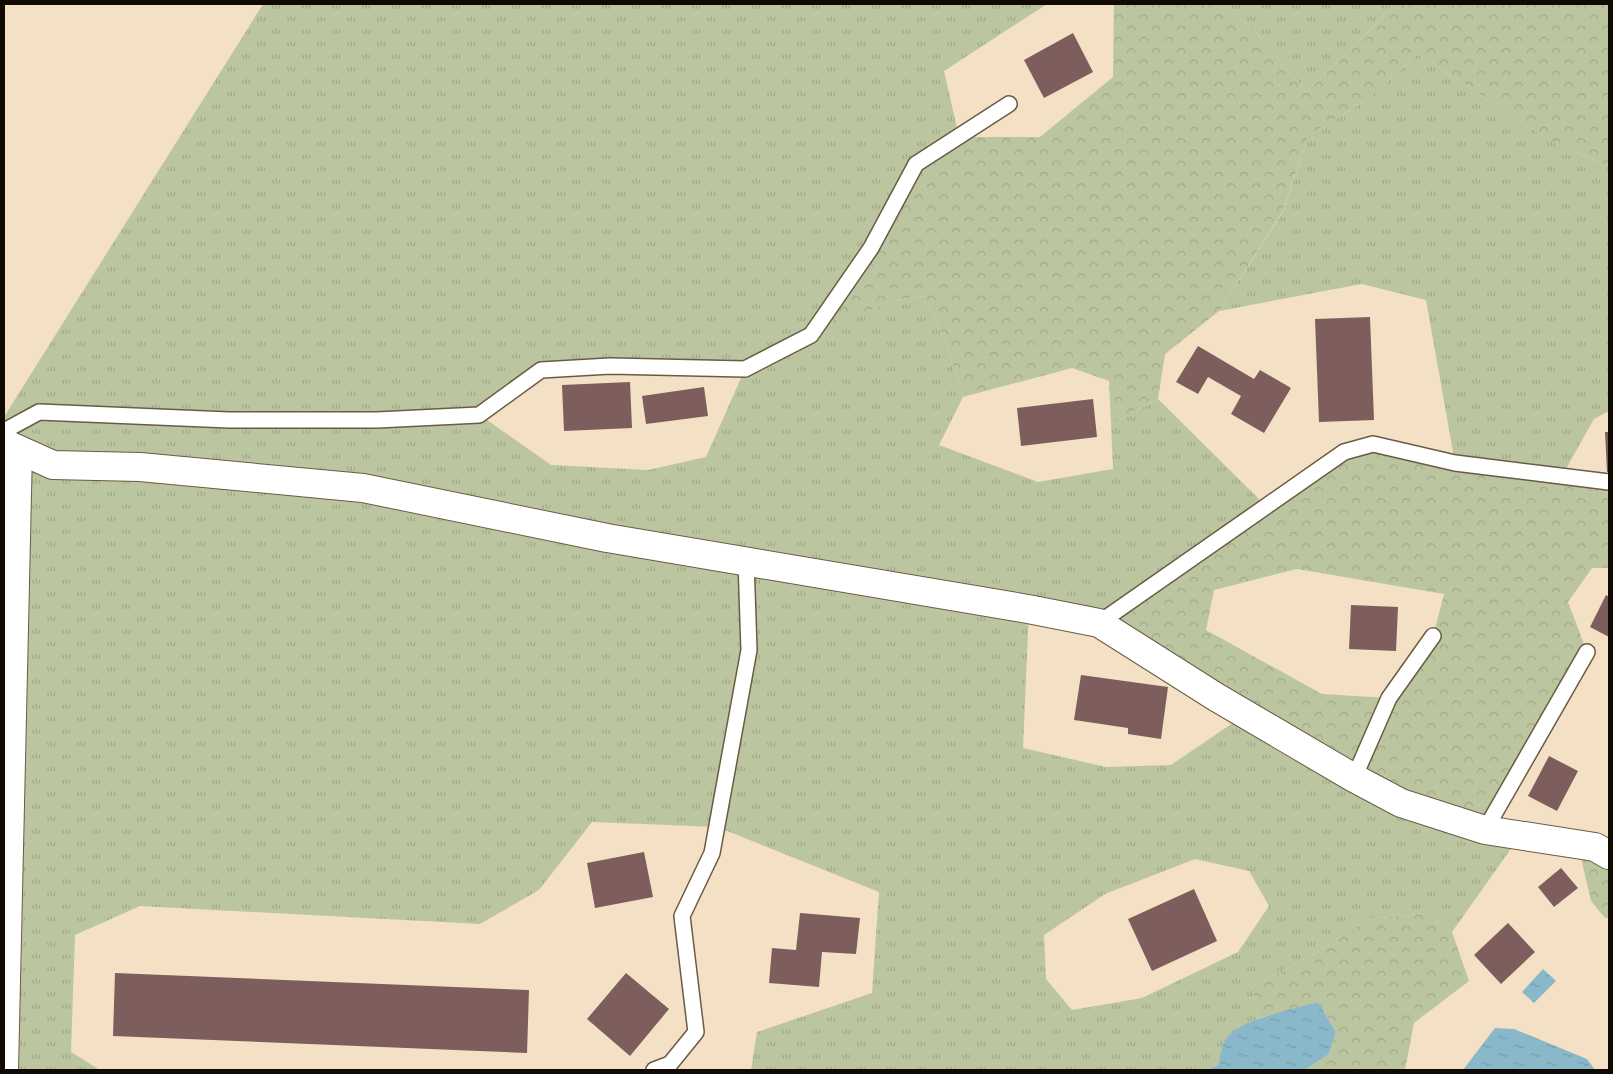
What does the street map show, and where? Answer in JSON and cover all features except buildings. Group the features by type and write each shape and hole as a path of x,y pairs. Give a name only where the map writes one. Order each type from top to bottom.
{"street":[{"path":"4,1070 9,441 53,465 140,467 363,488 607,538 1028,609 1099,623 1216,697 1354,778 1401,803 1486,830 1605,848"}],"lane":[{"path":"9,441 39,412 229,420 377,420 480,415 541,370 610,366 745,369 810,335 871,248 916,164 1009,104"},
{"path":"1099,623 1344,452 1373,444 1455,463 1609,482"},
{"path":"654,1070 670,1064 696,1032 682,916 712,853 749,650 746,561"},
{"path":"1354,778 1389,698 1433,636"},
{"path":"1486,830 1587,652"}],"green space":[{"path":"263,4 1047,4 944,71 959,137 812,334 896,300 925,296 945,341 963,397 939,445 1038,482 1113,469 1111,424 1158,399 1266,506 1099,623 1029,609 1023,748 1106,767 1171,765 1246,714 1520,836 1452,932 1427,913 1368,919 1316,953 1251,987 1260,1018 1231,1035 1224,1046 1218,1065 1208,1070 751,1070 757,1032 872,993 879,892 717,827 592,822 539,890 480,924 140,906 75,935 71,1052 100,1070 4,1070 18,450 4,443 4,417","holes":["745,369 706,457 648,470 551,465 480,415 541,370","1195,859 1249,871 1269,906 1238,952 1142,998 1072,1010 1046,979 1044,935 1105,894"]},
{"path":"1114,4 1219,4 1254,30 1306,92 1376,24 1393,4 1609,4 1609,167 1551,141 1418,54 1368,99 1308,136 1283,211 1219,311 1165,354 1158,399 1111,424 1109,381 1072,368 963,397 945,341 925,296 896,300 811,335 916,164 959,137 1040,137 1113,77"},
{"path":"1219,4 1393,4 1376,24 1306,92 1254,30"},
{"path":"1418,54 1551,141 1609,167 1609,411 1594,419 1562,476 1455,463 1426,300 1362,284 1219,311 1283,212 1308,136 1368,99"},
{"path":"1373,444 1609,482 1609,568 1592,568 1568,602 1587,652 1485,830 1401,803 1099,623 1344,452","holes":["1297,569 1444,594 1433,636 1388,698 1322,694 1206,630 1214,590"]},
{"path":"1578,845 1609,855 1609,918 1605,918 1591,901"},
{"path":"1427,913 1452,932 1469,981 1414,1023 1405,1070 1305,1070 1329,1054 1336,1032 1318,1002 1260,1018 1251,987 1316,953 1368,919"}],"water":[{"path":"1543,969 1556,981 1534,1003 1522,992"},
{"path":"1318,1002 1336,1032 1329,1054 1305,1070 1208,1070 1218,1065 1224,1042 1230,1034 1240,1027 1266,1016"},
{"path":"1495,1028 1514,1029 1587,1059 1595,1070 1463,1070"}]}
